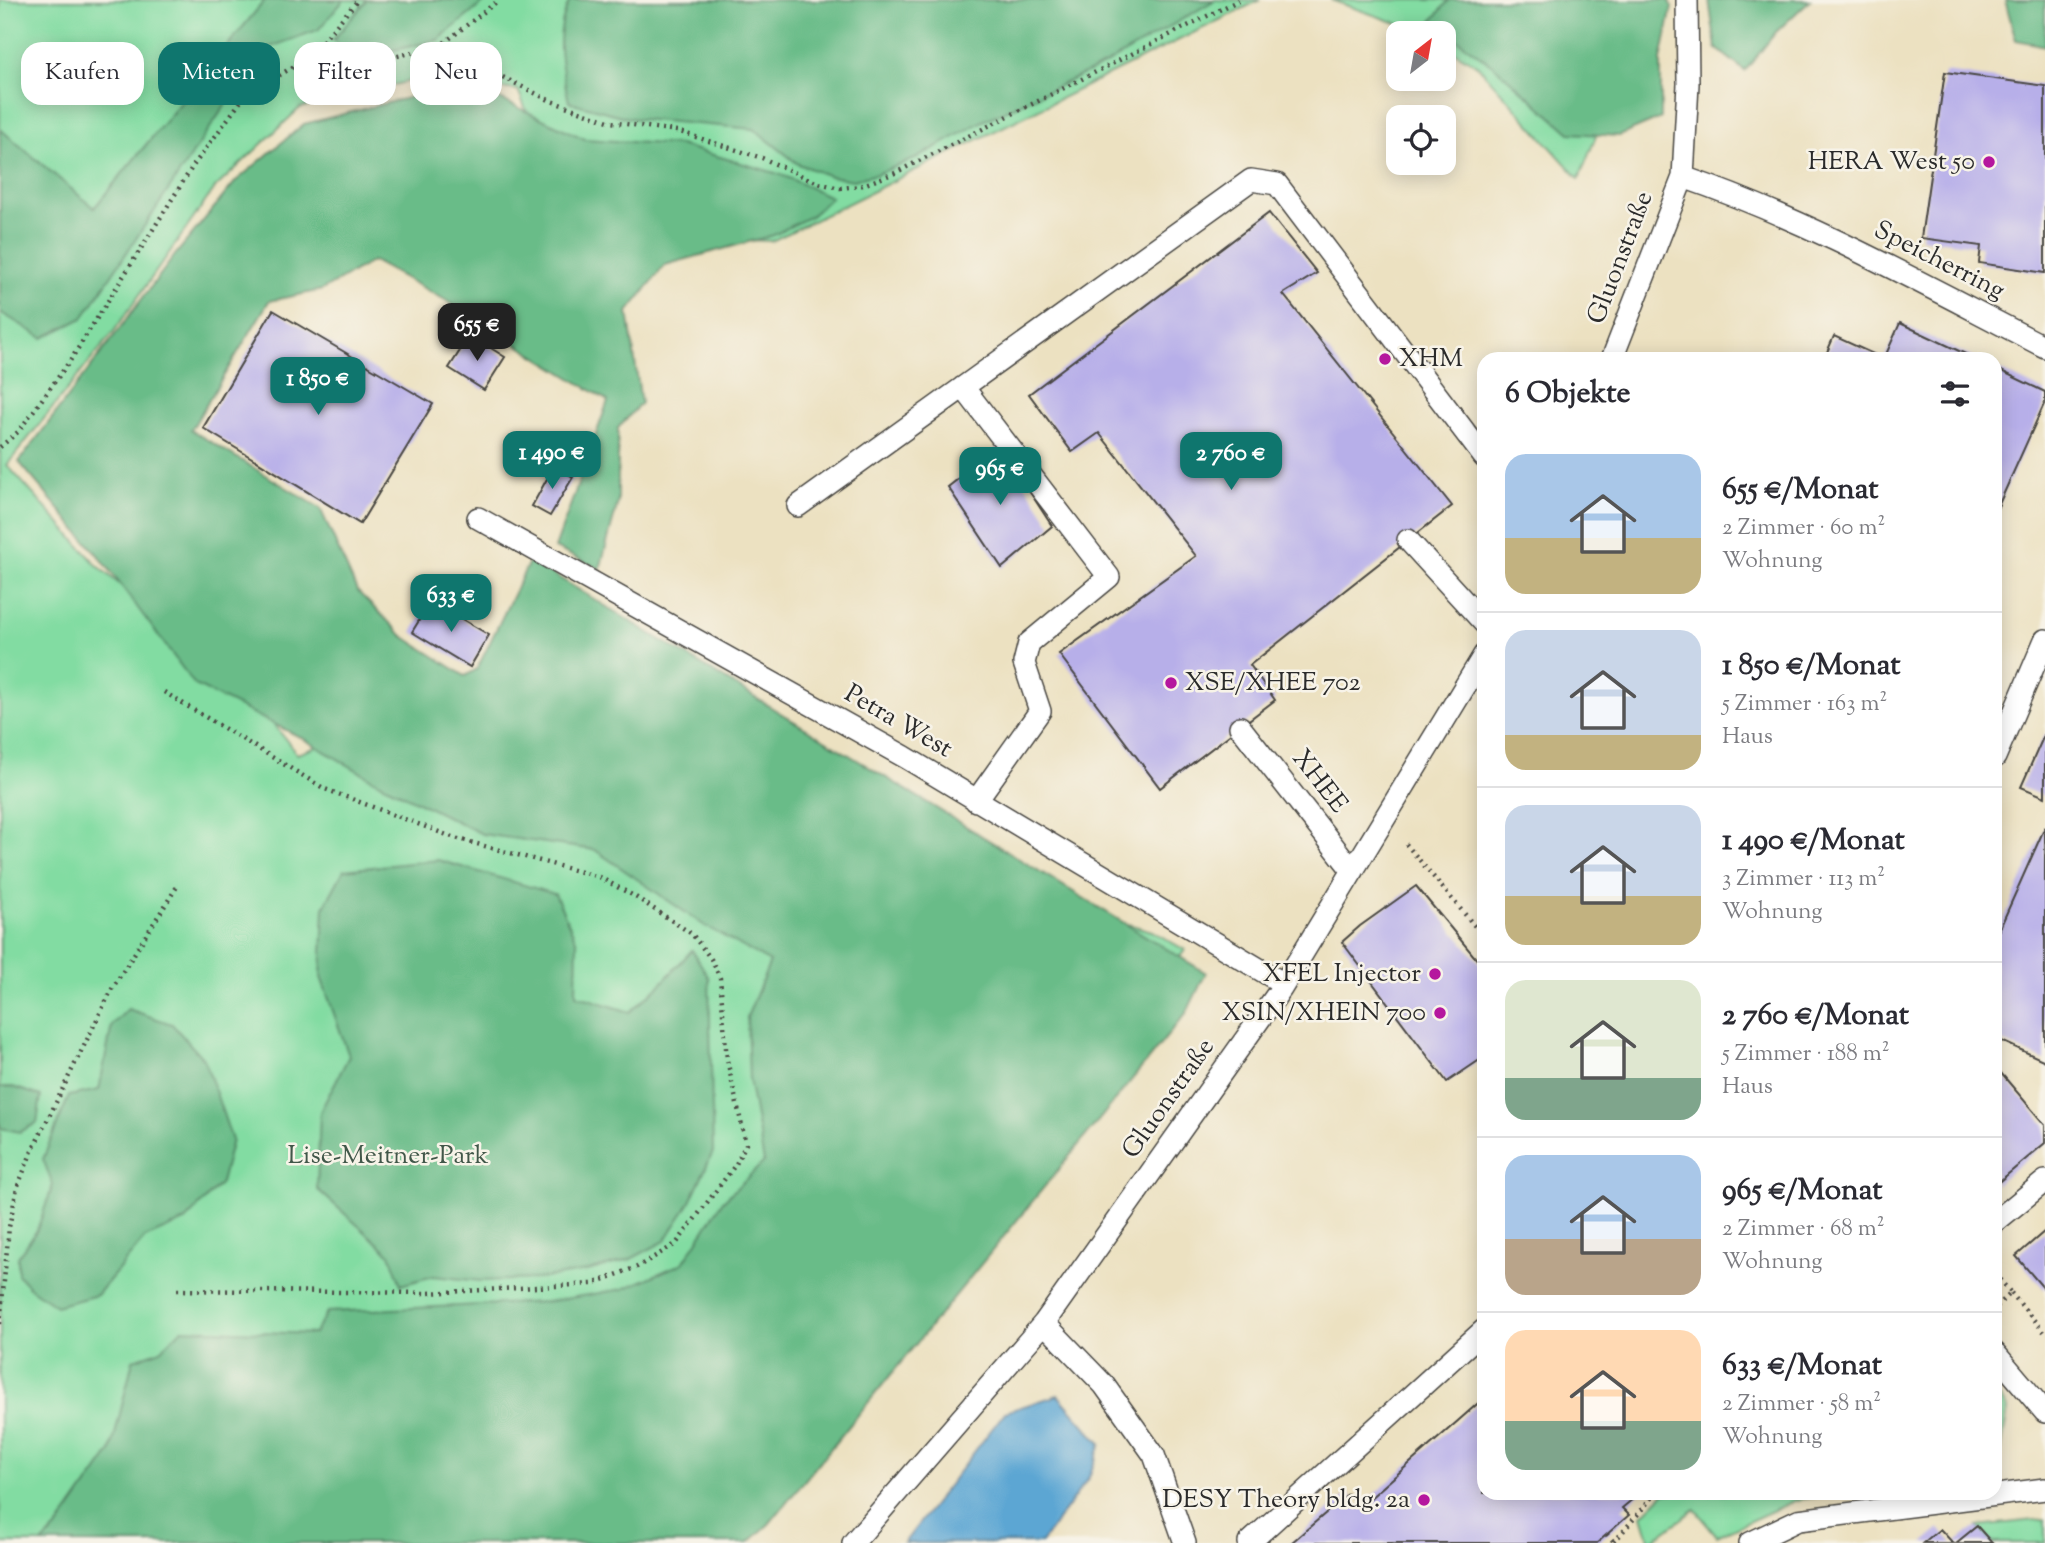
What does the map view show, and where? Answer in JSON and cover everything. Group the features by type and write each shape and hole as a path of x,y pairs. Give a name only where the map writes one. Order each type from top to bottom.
{"lane":[{"name":"Gluonstraße","path":"1615,352 1683,177 1688,85 1687,0"},
{"name":"Gluonstraße","path":"1683,177 1745,198 1845,245"},
{"path":"798,506 1251,180 1277,184 1477,448"},
{"name":"Speicherring","path":"1845,245 2045,347"},
{"path":"963,387 1109,577 1029,643 1024,663 1040,711 976,802"},
{"name":"Petra West","path":"478,518 905,757 976,802 1284,984"},
{"path":"1408,540 1477,615"},
{"path":"2002,741 2045,640"},
{"name":"Gluonstraße","path":"853,1543 1044,1323 1284,984 1477,666"},
{"name":"XHEE","path":"1240,727 1353,871"},
{"path":"2002,1216 2045,1181"},
{"path":"1044,1323 1104,1385 1154,1455 1185,1543"},
{"path":"1249,1543 1477,1336"},
{"path":"2002,1361 2045,1412"},
{"path":"2002,1494 2045,1489"},
{"path":"1750,1543 1798,1520 1957,1500"}],"path":[{"path":"322,42 358,0"},
{"path":"445,42 499,0"},
{"path":"502,77 551,101 611,122 677,131 762,158 818,183 840,188 860,186 895,173 1239,0"},
{"path":"0,447 18,432 70,361 193,166 244,97 294,66"},
{"path":"164,692 325,789 455,838 598,877 634,896 692,933 711,959 720,978 727,1060 746,1144 736,1164 676,1244 637,1268 592,1284 428,1293 175,1290"},
{"path":"1385,818 1477,929"},
{"path":"0,1323 9,1227 17,1188 32,1151 113,987 178,885"},
{"path":"2002,1282 2045,1332"},
{"path":"2002,1301 2011,1293"},
{"path":"1607,1534 1614,1542 1650,1500"}],"green space":[{"name":"Lise-Meitner-Park","path":"0,0 1260,0 772,241 714,239 536,135 518,90 502,88 502,42 410,42 410,81 396,84 396,42 294,42 294,105 312,105 300,108 215,188 114,331 7,465 97,565 255,700 297,754 359,732 1114,920 1152,931 1185,950 960,1256 733,1543 0,1543"},
{"path":"265,0 344,0 318,30 280,44 230,42"},
{"path":"367,0 487,0 438,40 410,42 410,46 396,50 396,42 333,40"},
{"path":"570,0 1215,0 1106,64 983,121 915,159 853,180 830,176 798,164 754,129 629,118 569,102 561,63 560,38"},
{"path":"1331,0 1650,0 1579,179 1478,66 1456,52 1456,21 1391,21"},
{"path":"1449,0 1670,0 1672,7 1661,60 1661,118 1619,136 1570,133 1495,67 1456,39 1456,21 1432,21"},
{"path":"1709,0 1810,0 1776,32 1745,71 1716,48"},
{"path":"2005,0 2045,0 2045,46 2016,40"},
{"path":"410,97 410,105 502,105 502,100 585,139 679,145 782,175 831,197 811,216 774,235 665,265 628,312 641,403 618,428 618,502 600,569 555,548 608,401 442,298 373,261 322,290 269,301 191,430 320,508 357,591 403,636 465,676 477,669 530,560 1206,973 1187,1012 769,1524 748,1543 42,1543 57,1528 111,1451 133,1360 161,1350 182,1329 314,1334 327,1312 546,1302 623,1289 683,1263 723,1201 764,1162 749,1079 747,1017 770,962 705,926 595,850 482,834 374,780 300,737 195,685 103,561 19,462 175,255 236,181 304,124 379,105 396,105 396,101"},
{"path":"179,105 225,105 83,318 43,338 0,312 0,129 94,208"},
{"path":"438,860 555,894 577,942 576,995 630,1012 660,985 692,950 709,978 713,1152 689,1204 665,1241 629,1260 588,1271 538,1279 481,1281 433,1276 401,1285 390,1254 317,1189 320,1112 349,1056 321,977 324,907 344,870"},
{"path":"128,1009 172,1024 205,1061 232,1140 221,1183 185,1221 145,1238 97,1295 56,1306 30,1288 18,1275 18,1257 37,1230 53,1185 43,1159 69,1096 99,1090 112,1025"},
{"path":"0,1087 13,1087 41,1096 37,1123 20,1132 0,1128"},
{"path":"2002,1401 2008,1409 2002,1445"},
{"path":"1657,1500 1796,1500 1717,1536 1695,1509 1650,1542 1642,1515"},
{"path":"2045,1519 2045,1543 1992,1543 1977,1526"}],"water":[{"path":"1058,1395 1101,1444 1089,1477 1041,1543 904,1543 1005,1412"}],"building":[{"name":"HERA West 50","path":"1945,72 2045,86 2045,273 1979,263 1981,246 1921,238"},
{"path":"1269,213 1317,273 1283,294 1452,506 1250,665 1275,700 1160,788 1059,654 1196,556 1099,433 1072,452 1029,394"},
{"path":"273,310 433,404 360,524 203,428"},
{"path":"1900,323 1961,352 1887,352"},
{"path":"470,335 505,357 484,390 449,368"},
{"path":"1834,336 1869,352 1827,352"},
{"path":"2002,371 2045,392 2045,402 2002,497"},
{"path":"1000,446 1052,526 1002,568 948,487"},
{"path":"554,466 573,477 550,516 532,506"},
{"path":"431,601 489,635 470,667 412,632"},
{"path":"2045,733 2045,797 2021,787"},
{"path":"2045,827 2045,1061 2002,1041 2002,923"},
{"name":"XSIN/XHEIN 700","path":"1416,886 1477,960 1477,1062 1447,1082 1342,942"},
{"path":"2002,1074 2045,1125 2045,1143 2002,1179"},
{"path":"2045,1231 2045,1290 2016,1256"},
{"name":"DESY Theory bldg. 2a","path":"1477,1404 1477,1500 1632,1500 1622,1508 1629,1515 1597,1543 1291,1543 1348,1494 1360,1507"},
{"path":"1977,1526 1992,1543 1956,1543"},
{"path":"1940,1529 1953,1543 1923,1543"}],"place":[{"name":"HERA West 50","path":"1989,162"},
{"name":"XHM","path":"1385,359"},
{"name":"XSE/XHEE 702","path":"1171,683"},
{"name":"XFEL Injector","path":"1435,974"},
{"name":"XSIN/XHEIN 700","path":"1440,1013"},
{"name":"DESY Theory bldg. 2a","path":"1424,1500"}]}
